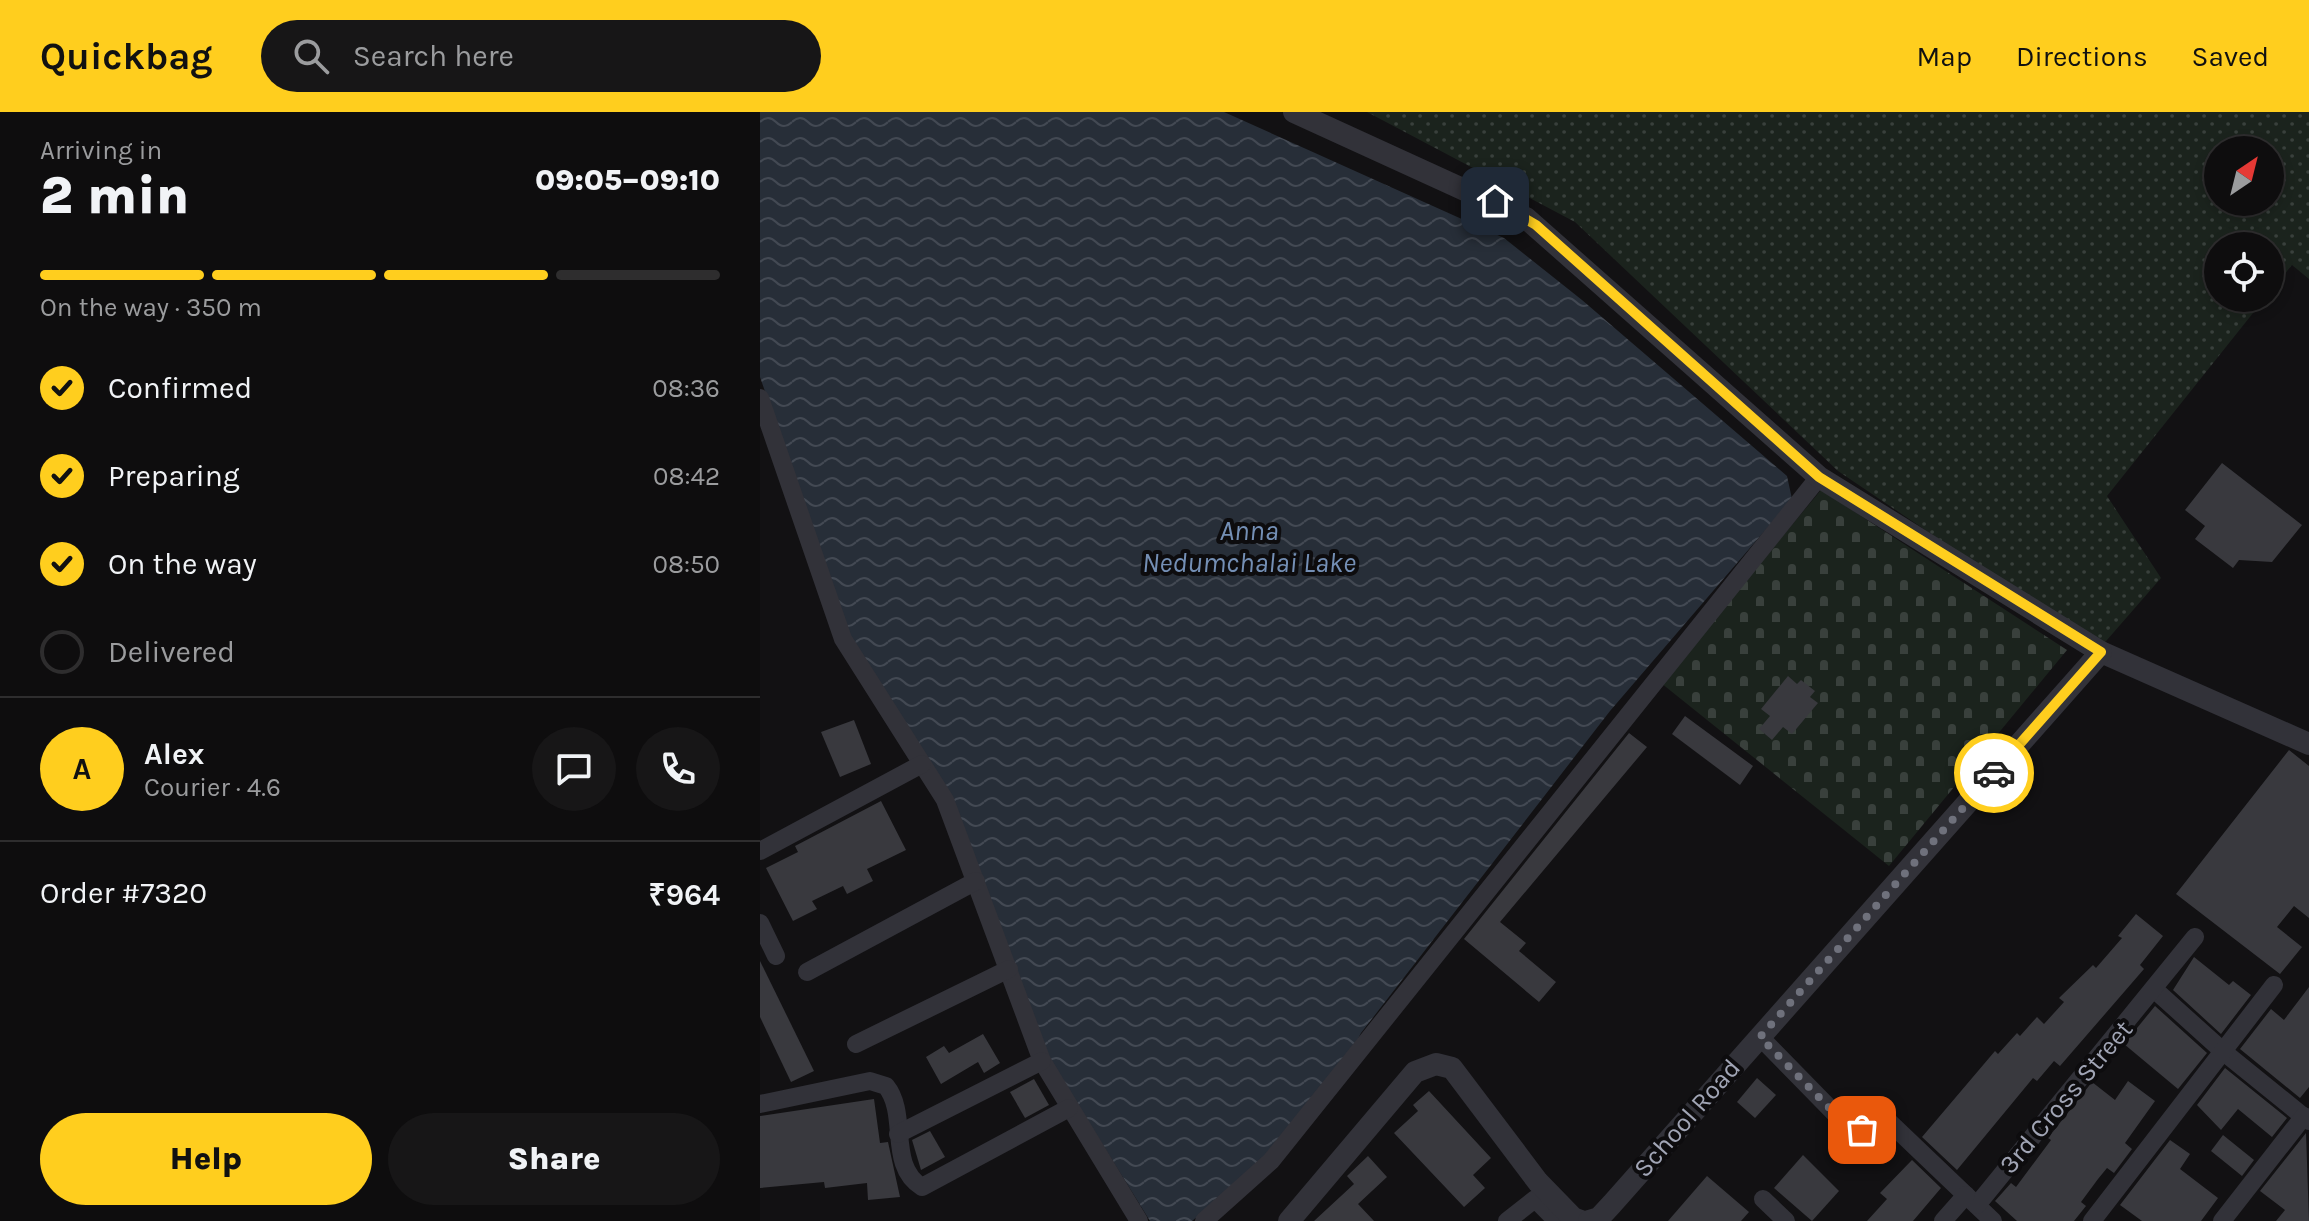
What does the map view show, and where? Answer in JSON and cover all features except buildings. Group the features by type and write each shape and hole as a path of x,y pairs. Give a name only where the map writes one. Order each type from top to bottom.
{"street":[{"path":"1294,112 1526,218 1819,477 2101,652 2309,744"},
{"path":"760,398 843,639 945,800 1042,1061 1139,1221"},
{"path":"1204,1221 1271,1161 1819,477"},
{"name":"School Road","path":"1589,1221 1599,1218 1612,1204 2101,652"},
{"path":"760,851 922,764"},
{"path":"807,972 976,881"},
{"path":"760,923 768,948"},
{"name":"3rd Cross Street","path":"1943,1221 1972,1200 2155,990 2195,937"},
{"path":"856,1044 1009,969"},
{"path":"2092,1221 2225,1053 2274,985"},
{"path":"2155,990 2225,1053 2306,1118 2222,1221"},
{"path":"1760,1037 1852,1131 1859,1132 1875,1117 1883,1116 1993,1221"},
{"path":"898,1134 1042,1061"},
{"path":"1289,1221 1415,1072 1436,1064 1452,1068 1538,1182 1562,1208 1581,1221"},
{"path":"760,1104 832,1087 878,1082 891,1092 904,1167 922,1187 1069,1108"},
{"path":"1504,1221 1538,1182"},
{"path":"1504,1221 1527,1201 1535,1199 1557,1221"},
{"path":"1763,1199 1786,1221"}],"green space":[{"path":"1367,112 2309,112 2309,279 2292,265 2284,275 2284,232 2204,232 2204,312 2254,312 2107,496 2161,578 2100,648 1838,471 1575,222"},
{"path":"1821,490 2067,650 1889,866 1661,683"}],"water":[{"name":"Anna Nedumchalai Lake","path":"760,112 1224,112 1504,238 1582,300 1787,476 1792,499 1610,711 1361,1033 1350,1054 1255,1167 1192,1221 1150,1221 1051,1061 951,795 853,643 760,377"}],"way so far":[{"path":"1862,1130 1852,1131 1760,1037 1994,773"}],"route":[{"path":"1495,201 1536,225 1819,477 2101,652 1994,773"}]}
